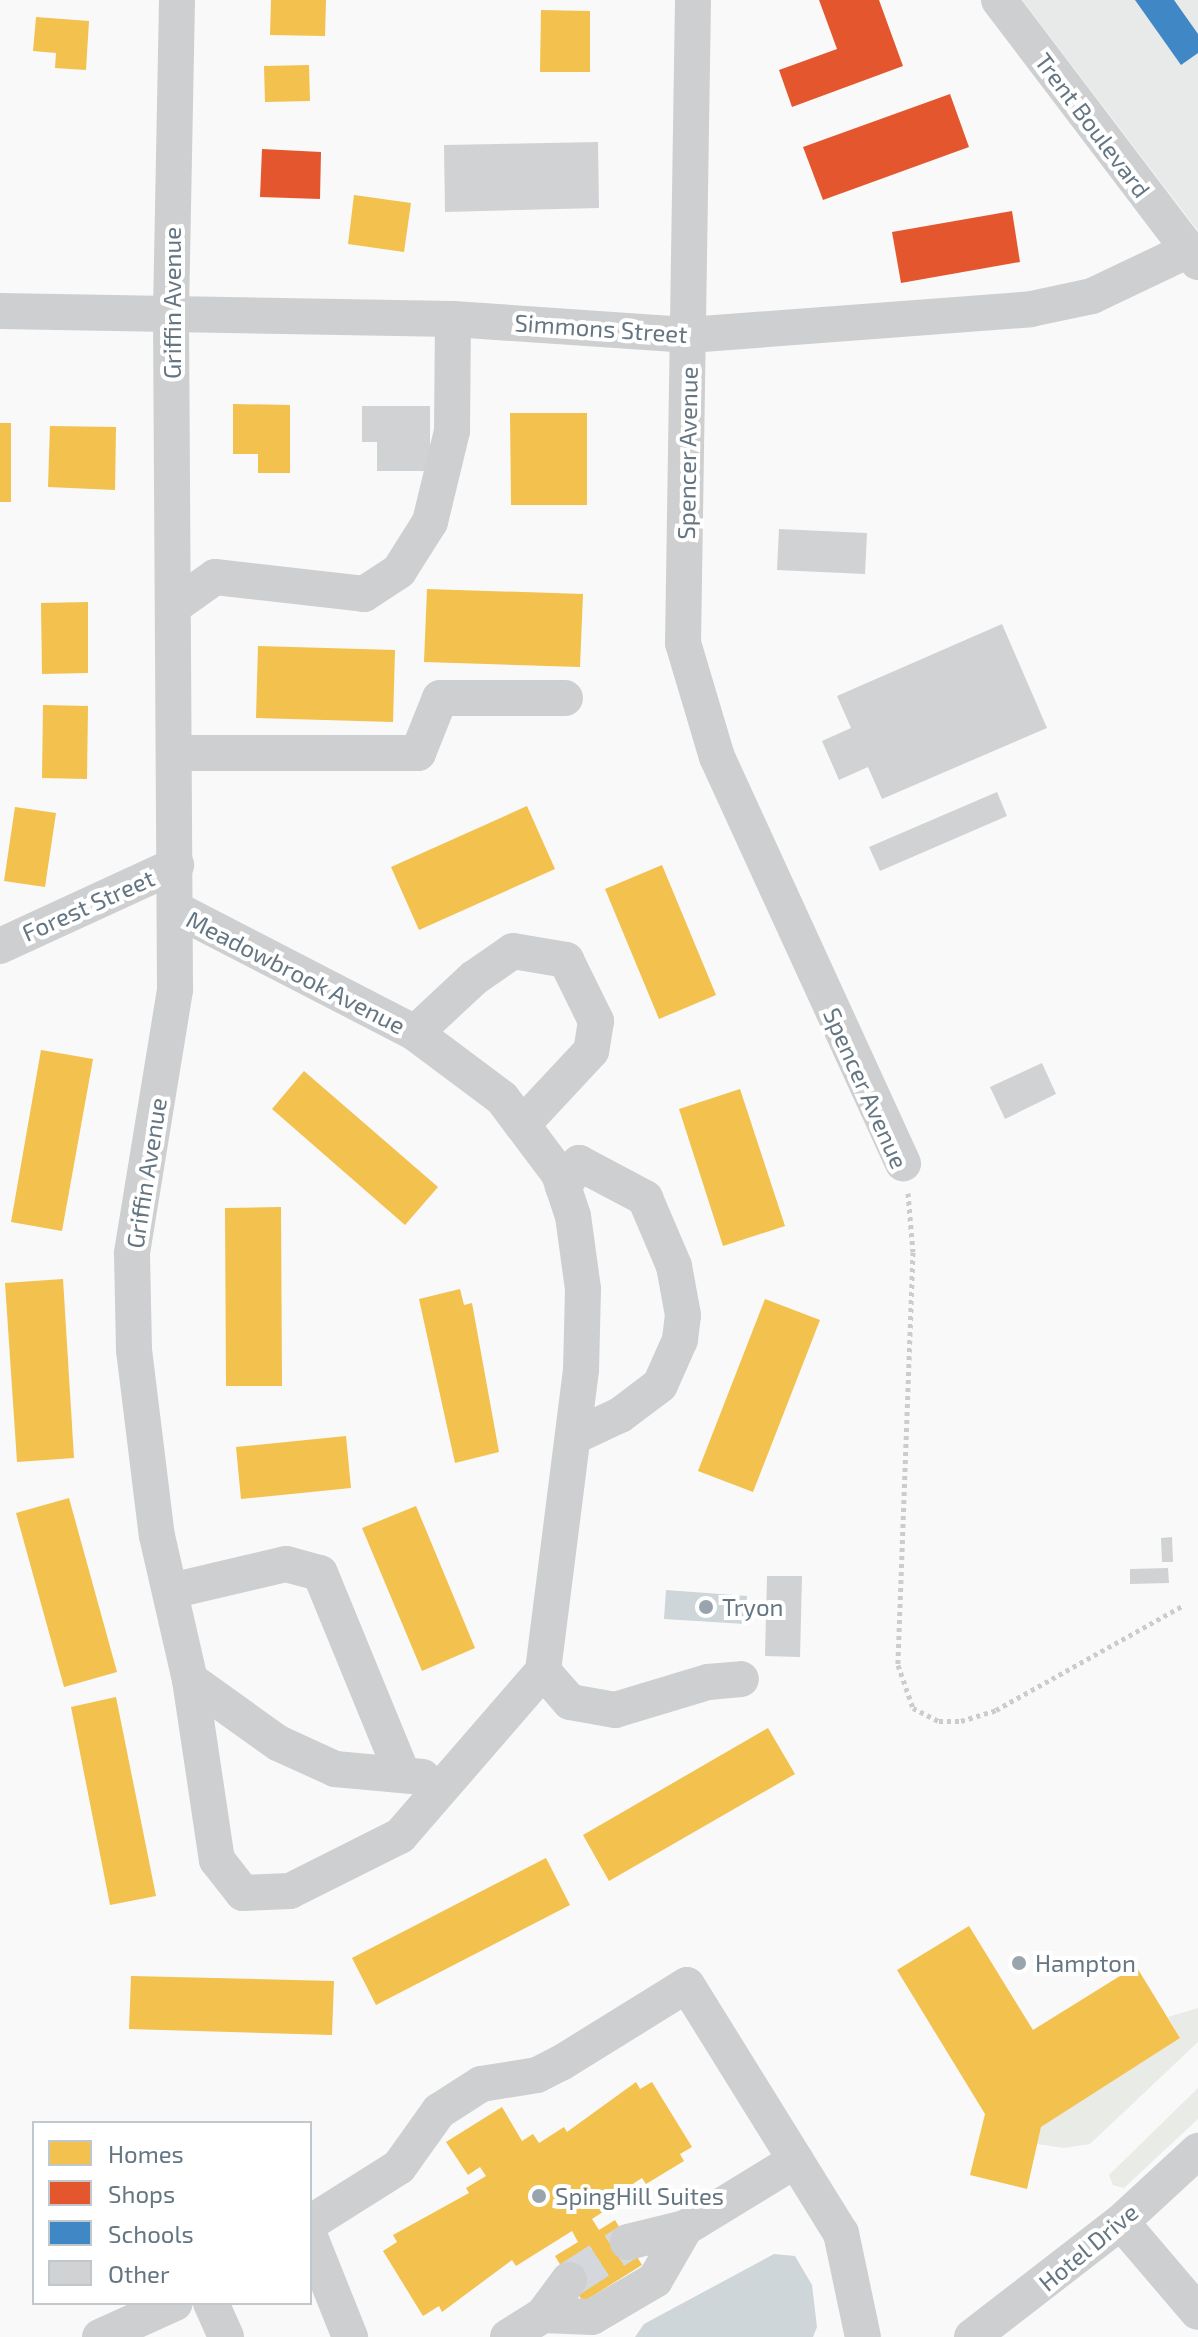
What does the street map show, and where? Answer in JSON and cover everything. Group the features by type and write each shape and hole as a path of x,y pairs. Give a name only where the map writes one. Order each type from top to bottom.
{"street":[{"name":"Griffin Avenue","path":"177,0 171,314 177,910 175,990 132,1254 134,1350 157,1536 190,1680 217,1860 243,1893 290,1891 345,1867 400,1836 444,1781 543,1671"},
{"name":"Spencer Avenue","path":"693,0 683,643 696,699 717,757 903,1164"},
{"name":"Spencer Avenue","path":"689,335 712,288 713,0"},
{"name":"Trent Boulevard","path":"999,0 1193,256"},
{"name":"Simmons Street","path":"0,311 453,319 689,335 1031,309 1092,296 1193,256"},
{"path":"174,606 215,577 364,594 399,571 430,522 452,431 453,319"},
{"path":"174,753 418,753 440,698 565,698"},
{"name":"Forest Street","path":"0,946 176,865"},
{"name":"Meadowbrook Avenue","path":"177,910 415,1033 502,1098 559,1174 583,1289 575,1436 543,1671"},
{"name":"Meadowbrook Avenue","path":"415,1033 513,951 566,960 596,1021 591,1051 522,1125"},
{"path":"563,1187 579,1163 645,1198 674,1266 683,1315 680,1340 660,1385 620,1415 575,1436"},
{"path":"171,1591 286,1564 320,1573 402,1773"},
{"path":"543,1671 570,1702 615,1710 708,1682 741,1679"},
{"path":"190,1680 278,1743 335,1769 402,1773 444,1781"},
{"path":"312,2222 399,2167 439,2111 481,2084 549,2069 687,1985 841,2233 863,2337"},
{"name":"Hotel Drive","path":"972,2337 1121,2222 1198,2151"},
{"path":"628,2242 685,2228 796,2160"},
{"path":"1121,2222 1198,2312"},
{"path":"543,2315 592,2317 655,2280 685,2228"},
{"path":"312,2242 350,2337"},
{"path":"508,2337 543,2315 569,2280"},
{"path":"121,2333 171,2305"},
{"path":"212,2305 226,2337"}],"path":[{"name":"Spencer Avenue","path":"903,1164 913,1252 898,1665 913,1708 939,1721 961,1721 996,1710 1182,1606"}],"shaded area":[{"path":"1022,0 1198,0 1198,231"},
{"name":"Tryon","path":"666,1590 747,1596 745,1624 664,1619"},
{"path":"1198,2008 1198,2042 1090,2144 1063,2148 1037,2144 1041,2127 1180,2038 1168,2017"},
{"path":"1198,2088 1198,2119 1124,2188 1113,2185 1109,2175"},
{"path":"774,2254 795,2256 812,2285 817,2327 813,2337 635,2337 644,2324"}],"building: Homes":[{"path":"271,0 326,0 325,36 270,35"},
{"path":"541,10 590,11 590,72 540,72"},
{"path":"36,17 89,21 86,70 55,68 56,53 33,51"},
{"path":"309,65 310,101 265,102 264,66"},
{"path":"354,195 411,203 404,252 348,244"},
{"path":"233,404 290,405 290,473 258,473 258,454 233,454"},
{"path":"510,413 587,413 587,505 511,505"},
{"path":"0,423 11,423 11,502 0,502"},
{"path":"50,426 116,427 115,490 48,487"},
{"path":"427,589 583,594 580,667 424,662"},
{"path":"88,602 88,673 42,674 41,603"},
{"path":"258,646 395,650 393,722 256,718"},
{"path":"43,705 88,706 87,779 42,778"},
{"path":"527,806 555,869 419,930 391,867"},
{"path":"15,807 56,813 45,887 4,881"},
{"path":"662,865 716,995 659,1019 605,889"},
{"path":"41,1050 93,1059 62,1231 11,1222"},
{"path":"304,1071 438,1187 405,1225 272,1109"},
{"path":"740,1089 785,1226 723,1246 679,1109"},
{"path":"281,1207 282,1386 226,1386 225,1208"},
{"path":"63,1279 74,1458 17,1462 5,1283"},
{"path":"460,1289 464,1305 472,1303 499,1452 455,1463 419,1299"},
{"path":"765,1299 820,1320 753,1492 698,1471"},
{"path":"346,1436 351,1488 241,1499 236,1447"},
{"path":"69,1498 117,1672 64,1687 16,1513"},
{"path":"416,1506 475,1648 422,1671 362,1528"},
{"path":"116,1697 156,1896 110,1905 71,1707"},
{"path":"768,1728 795,1774 609,1881 583,1835"},
{"path":"546,1858 570,1905 376,2005 352,1958"},
{"path":"969,1926 1033,2030 1136,1966 1180,2038 1041,2127 1027,2189 970,2175 985,2114 897,1970"},
{"path":"131,1976 334,1981 332,2035 129,2029"},
{"name":"SpingHill Suites","path":"636,2082 640,2089 652,2082 692,2147 680,2154 684,2161 646,2184 642,2178 608,2200 612,2206 592,2219 599,2230 615,2220 642,2265 583,2302 555,2256 578,2242 572,2231 516,2266 512,2260 442,2312 439,2306 423,2316 383,2251 397,2242 393,2235 469,2193 466,2188 486,2176 480,2167 468,2175 446,2142 502,2107 522,2141 533,2134 539,2143 564,2127 567,2132"}],"building: Shops":[{"path":"819,0 879,0 903,66 792,107 779,70 837,49"},
{"path":"950,94 969,147 823,200 803,147"},
{"path":"262,149 321,152 320,199 260,197"},
{"path":"1012,211 1020,262 901,283 892,232"}],"building: Schools":[{"path":"1135,0 1174,0 1198,34 1198,53 1181,65"}],"building: Other":[{"path":"598,142 599,208 445,212 444,145"},
{"path":"362,406 430,406 430,471 377,471 377,442 362,442"},
{"path":"779,529 867,533 865,574 777,570"},
{"path":"1002,624 1047,728 882,799 868,767 839,780 822,741 851,728 837,696"},
{"path":"997,792 1007,816 880,871 869,847"},
{"path":"1042,1063 1056,1094 1005,1119 990,1087"},
{"path":"1172,1537 1173,1562 1162,1562 1161,1538"},
{"path":"1168,1568 1169,1583 1130,1584 1130,1569"},
{"path":"767,1576 802,1576 800,1657 765,1656"}],"tunnel":[{"path":"569,2280 628,2242"}],"place":[{"name":"Tryon","path":"706,1607"},
{"name":"Hampton","path":"1019,1963"},
{"name":"SpingHill Suites","path":"539,2196"}]}
